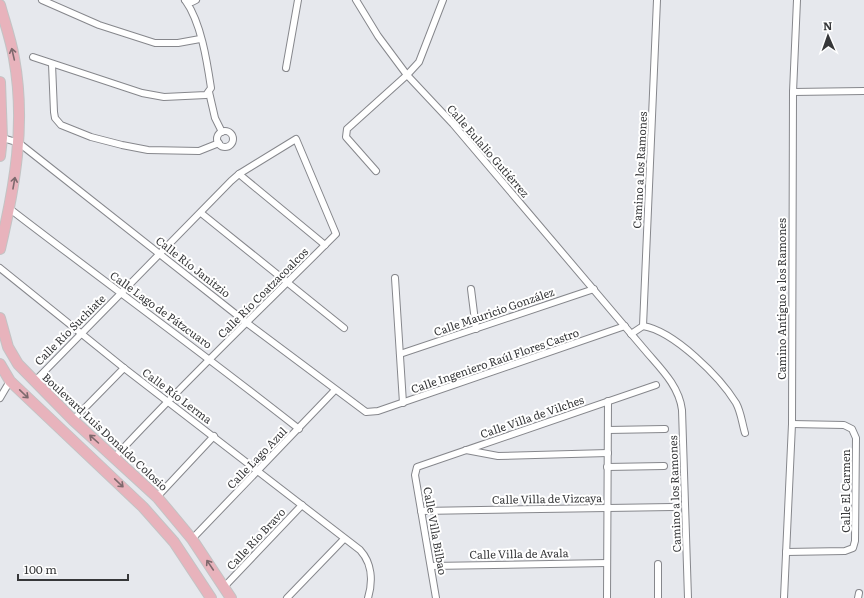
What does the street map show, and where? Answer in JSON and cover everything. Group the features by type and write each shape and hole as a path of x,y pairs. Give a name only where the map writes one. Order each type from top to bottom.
{"main road":[{"path":"0,5 14,58 19,108 18,161 10,209 0,249"},
{"path":"0,82 0,156"},
{"name":"Boulevard Luis Donaldo Colosio","path":"0,318 8,346 18,364 73,420 157,497 192,539 231,598"},
{"path":"0,364 10,381 144,507 174,542 211,598"}],"street":[{"path":"42,0 99,25 155,43 178,43 200,39"},
{"path":"185,0 192,10 208,66 211,88 210,92 215,118 222,132"},
{"path":"185,0 192,2 196,0"},
{"path":"286,68 298,0"},
{"name":"Calle Eulalio Gutiérrez","path":"356,0 370,24 407,75 458,130 594,289"},
{"path":"376,171 346,137 347,129 407,75 422,55 443,0"},
{"name":"Camino a los Ramones","path":"643,326 657,0"},
{"name":"Camino Antiguo a los Ramones","path":"784,598 792,424 793,92 797,0"},
{"path":"33,57 142,94 164,97 201,96 210,92"},
{"path":"52,64 54,112 55,118 61,125 91,137 148,150 198,151 219,142"},
{"path":"793,92 864,92"},
{"path":"227,131 232,133 233,141 228,146 222,146 219,142 218,138 222,132 227,131"},
{"name":"Calle Río Janitzio","path":"1,138 19,143 159,254 335,390 363,411 371,413"},
{"name":"Calle Río Coatzacoalcos","path":"115,458 167,401 211,360 286,282 336,234 296,139 239,174"},
{"path":"239,174 325,245"},
{"name":"Calle Río Suchiate","path":"34,382 239,174"},
{"name":"Calle Lago de Pátzcuaro","path":"10,209 120,294 211,360 299,429"},
{"path":"201,213 344,328"},
{"name":"Calle Río Lerma","path":"0,268 124,368 360,550 367,560 371,575 368,598"},
{"path":"395,278 403,403"},
{"path":"471,289 476,330"},
{"name":"Camino a los Ramones","path":"594,289 667,376 680,399 686,516 688,598"},
{"name":"Calle Mauricio González","path":"400,354 476,330 594,289"},
{"name":"Calle Ingeniero Raúl Flores Castro","path":"371,413 625,326"},
{"path":"631,334 643,326 658,330 675,340 716,379 736,404 745,433"},
{"path":"73,420 124,368"},
{"path":"0,398 10,381"},
{"name":"Calle Villa de Vilches","path":"416,468 419,465 656,385"},
{"name":"Calle Lago Azul","path":"192,539 335,390"},
{"path":"607,598 608,401"},
{"name":"Calle El Carmen","path":"786,552 850,550 853,548 855,541 856,438 852,429 844,425 792,424"},
{"path":"608,430 665,428"},
{"path":"157,497 214,436"},
{"path":"465,450 498,456 608,453"},
{"path":"607,467 664,466"},
{"name":"Calle Villa Bilbao","path":"416,468 415,476 436,598"},
{"name":"Calle Río Bravo","path":"224,587 302,505"},
{"name":"Calle Villa de Vizcaya","path":"421,511 673,507"},
{"path":"287,598 344,539"},
{"name":"Calle Villa de Avala","path":"431,566 607,563"},
{"path":"658,564 658,598"}]}
